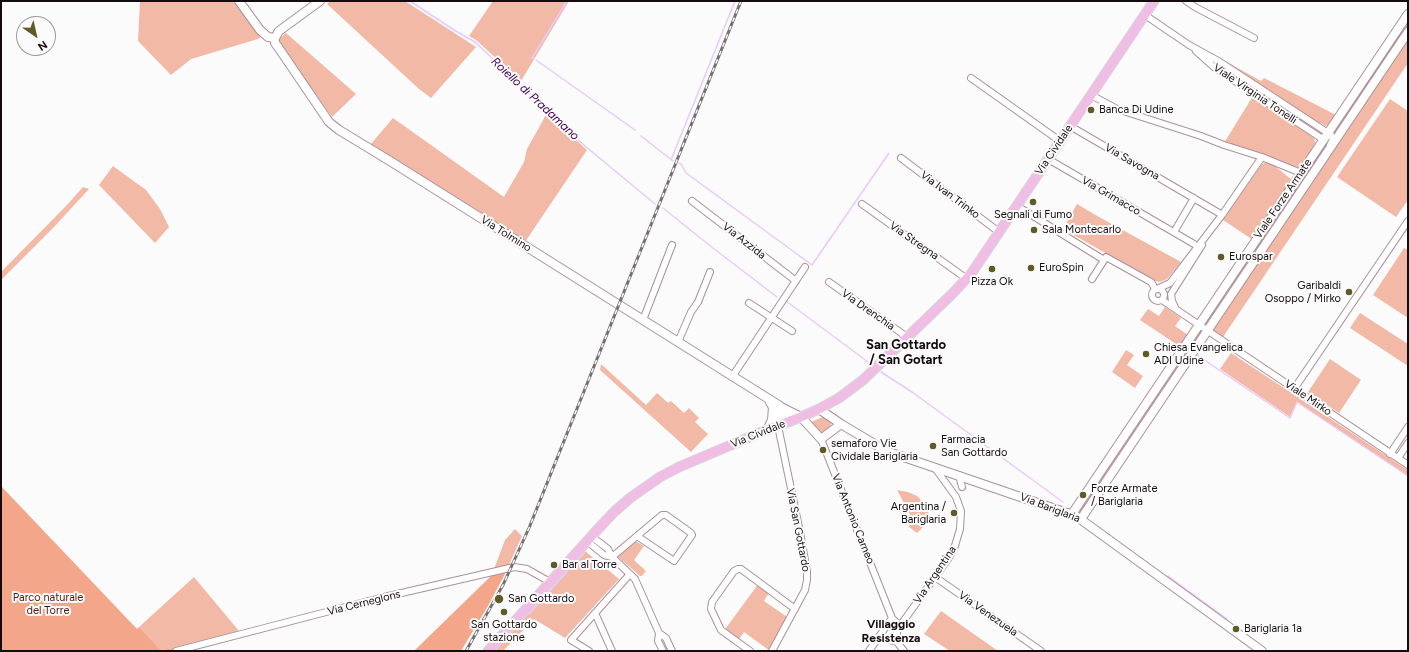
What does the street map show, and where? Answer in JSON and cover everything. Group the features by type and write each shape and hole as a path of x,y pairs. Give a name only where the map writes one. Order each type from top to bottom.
{"main road":[{"name":"Via Cividale","path":"488,651 589,539 622,505 660,478 689,462 801,418 839,398 863,380 967,279 1154,1"}],"street":[{"path":"239,1 260,30 268,37 275,38 279,32 320,1"},
{"path":"1186,1 1254,38"},
{"name":"Viale Forze Armate","path":"1072,514 1408,14"},
{"name":"Viale Virginia Tonelli","path":"1145,15 1189,45 1215,59 1326,136"},
{"name":"Viale Forze Armate","path":"1081,519 1408,32"},
{"name":"Via Tolmino","path":"275,38 275,43 329,122 339,130 678,342 776,406 801,418"},
{"path":"971,78 1060,141"},
{"path":"1091,95 1117,109 1202,136 1224,145 1262,157 1301,173"},
{"name":"Via Savogna","path":"1070,126 1220,214"},
{"name":"Viale Forze Armate","path":"1322,160 1323,154 1333,139 1332,136 1326,136"},
{"path":"1207,331 1162,300 1157,301 1153,299 1152,295 1156,290 1170,282 1262,157"},
{"name":"Via Ivan Trinko","path":"901,158 1000,232"},
{"name":"Via Grimacco","path":"1048,159 1194,244"},
{"path":"1174,232 1194,198"},
{"name":"Via Azzida","path":"692,201 796,281"},
{"name":"Via Stregna","path":"862,204 967,279"},
{"path":"1017,206 1104,260"},
{"path":"1178,311 1172,301 1171,294 1220,214"},
{"path":"1294,389 1408,221"},
{"path":"643,320 672,245"},
{"path":"1092,279 1106,257 1150,282 1156,290 1163,292 1164,296 1162,300"},
{"path":"732,377 805,267"},
{"path":"678,342 691,312 698,302 710,272"},
{"name":"Via Drenchia","path":"829,282 907,337"},
{"path":"749,303 792,331"},
{"name":"Viale Mirko","path":"1207,331 1408,465"},
{"path":"822,439 839,423 833,416 832,410 839,398"},
{"path":"768,430 776,406"},
{"name":"Via Tolmino","path":"776,406 781,425"},
{"name":"Via Bariglaria","path":"819,409 878,448 1072,514 1081,519 1262,651"},
{"name":"Via Antonio Carneo","path":"801,418 822,439 892,618 899,626"},
{"name":"Via San Gottardo","path":"772,651 805,590 807,572 781,425"},
{"path":"1390,454 1408,427"},
{"path":"1398,458 1408,443"},
{"name":"Via Argentina","path":"899,626 954,549 958,539 961,519 956,497 935,468"},
{"path":"948,485 948,478 954,475 959,475 962,487"},
{"path":"956,497 962,487 972,480"},
{"path":"612,557 636,536 663,514 692,535 674,561 636,536"},
{"path":"589,539 604,555 612,557 630,574 636,582 659,633 666,638 672,651"},
{"name":"Via Cerneglons","path":"176,651 380,598 511,568 519,567 527,569 550,582"},
{"path":"750,651 721,630 711,609 712,602 734,571 737,569 741,570 795,609"},
{"path":"588,651 571,640 630,574"},
{"name":"Via Venezuela","path":"935,577 1041,651"},
{"path":"595,613 612,651"},
{"path":"869,651 892,618"},
{"path":"899,626 896,632 897,642 904,651"},
{"path":"659,633 658,641 663,651"},
{"path":"879,637 897,642"}],"shaded area":[{"path":"140,1 237,1 262,36 258,39 191,59 171,75 138,41"},
{"path":"330,1 405,1 476,47 431,98 419,89 327,4"},
{"path":"493,1 569,1 521,81 476,40 469,36"},
{"path":"1408,19 1408,27 1336,135 1332,133"},
{"path":"286,33 356,94 332,117 282,48 280,38"},
{"path":"1408,38 1408,63 1223,337 1212,330"},
{"path":"1216,56 1261,81 1264,78 1336,115 1329,125 1325,126 1321,123 1319,125"},
{"path":"1253,96 1314,138 1316,146 1300,168 1224,143"},
{"path":"1390,99 1408,111 1408,200 1396,217 1337,177"},
{"path":"547,113 587,150 525,242 490,218 370,145 393,118 504,197 524,162 527,149"},
{"path":"1326,142 1329,144 1206,327 1203,325"},
{"path":"1268,162 1292,180 1253,240 1223,220 1262,164"},
{"path":"113,166 146,190 160,209 169,227 155,243 99,185"},
{"path":"83,187 89,189 54,227 1,280 1,272"},
{"path":"1077,204 1181,262 1167,279 1160,282 1155,281 1063,229"},
{"path":"1404,248 1408,250 1408,318 1373,295"},
{"path":"1165,307 1181,318 1175,326 1188,335 1177,351 1171,351 1176,344 1140,320 1148,309 1159,316"},
{"path":"1360,313 1408,344 1408,366 1350,328"},
{"path":"1199,331 1203,333 1082,512 1078,510"},
{"path":"1126,350 1134,355 1127,365 1143,376 1135,388 1112,372"},
{"path":"1231,353 1408,470 1408,476 1297,402 1290,417 1220,369"},
{"path":"1330,359 1361,380 1339,413 1308,392"},
{"path":"601,364 646,405 657,393 668,403 671,401 684,413 689,408 699,418 695,422 708,434 691,452 600,370"},
{"path":"825,416 830,420 831,425 820,434 811,422"},
{"path":"897,490 908,492 917,496 928,510 930,520 917,533 909,527 910,522 913,520"},
{"path":"515,529 522,536 509,565 494,569 505,540"},
{"path":"635,541 644,546 634,560 646,571 642,576 640,576 617,556"},
{"path":"585,551 619,579 565,638 534,619 503,651 494,651"},
{"path":"194,577 239,631 175,648 161,650 139,627"},
{"path":"759,583 770,591 764,601 790,619 770,651 744,632 737,642 723,632"},
{"path":"941,611 998,651 950,651 924,634"}],"green space":[{"name":"Parco naturale del Torre","path":"1,486 137,629 139,627 161,650 175,648 176,651 1,651"},
{"path":"506,572 461,651 414,651 491,576"}],"waterway":[{"name":"Roiello di Pradamano","path":"410,1 475,42 585,146 655,204"},
{"path":"533,58 567,1"},
{"path":"671,160 735,1"},
{"path":"536,60 635,130"},
{"path":"641,136 673,161"},
{"path":"679,163 686,173 812,265 889,153"},
{"name":"Roiello di Pradamano","path":"663,208 777,297"},
{"name":"Roiello di Pradamano","path":"786,301 872,365"},
{"path":"1197,355 1290,418 1297,402 1408,476"},
{"name":"Roiello di Pradamano","path":"881,372 912,392 1063,502"},
{"path":"529,614 584,553"},
{"name":"Roiello di Pradamano","path":"1168,576 1227,619"}],"railway":[{"path":"466,651 503,585 529,528 741,1"}],"place":[{"name":"Banca Di Udine","path":"1091,110"},
{"name":"Segnali di Fumo","path":"1033,202"},
{"name":"Sala Montecarlo","path":"1034,230"},
{"name":"Eurospar","path":"1221,257"},
{"name":"EuroSpin","path":"1031,268"},
{"name":"Pizza Ok","path":"992,269"},
{"name":"Garibaldi Osoppo / Mirko","path":"1349,292"},
{"name":"Chiesa Evangelica ADI Udine","path":"1146,354"},
{"name":"Farmacia San Gottardo","path":"933,446"},
{"name":"semaforo Vie Cividale Bariglaria","path":"823,450"},
{"name":"Forze Armate / Bariglaria","path":"1083,495"},
{"name":"Argentina / Bariglaria","path":"954,513"},
{"name":"Bar al Torre","path":"554,565"},
{"name":"San Gottardo","path":"499,599"},
{"name":"San Gottardo stazione","path":"504,612"},
{"name":"Bariglaria 1a","path":"1236,629"}],"district":[{"name":"San Gottardo / San Gotart","path":"906,352"},
{"name":"Villaggio Resistenza","path":"891,631"}]}
